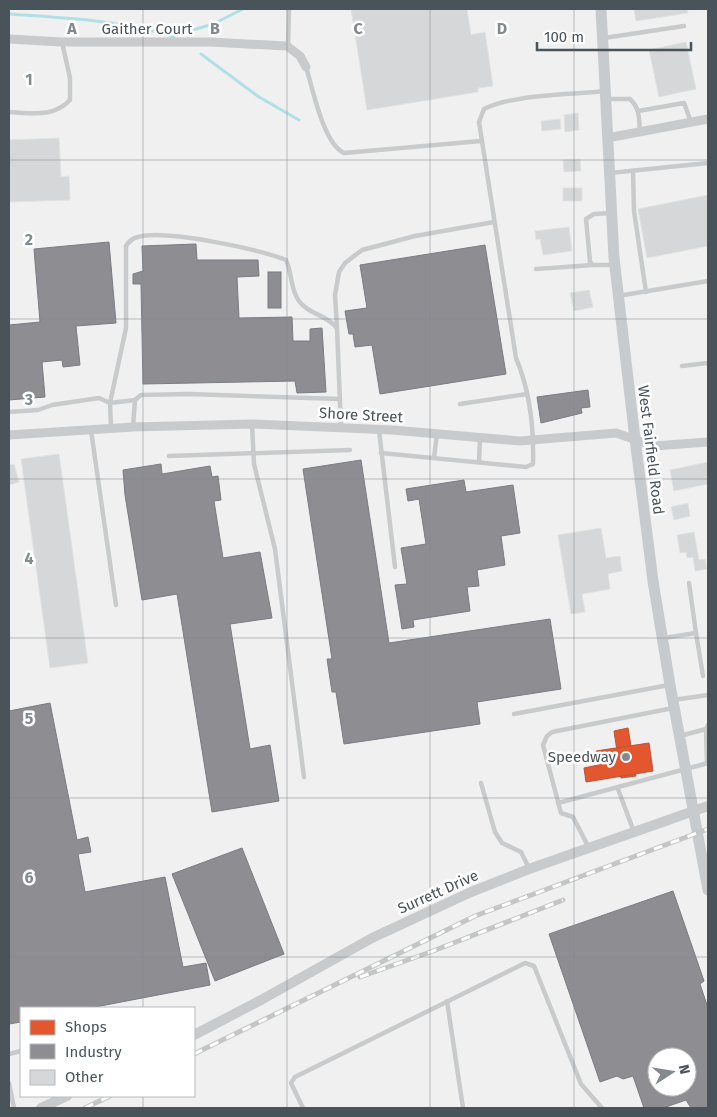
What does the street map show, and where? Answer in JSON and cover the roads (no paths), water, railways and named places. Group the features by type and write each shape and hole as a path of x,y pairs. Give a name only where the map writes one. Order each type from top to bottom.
{"main road":[{"name":"West Fairfield Road","path":"601,9 617,296 662,638 685,771 706,866 708,890"}],"street":[{"name":"Gaither Court","path":"9,39 62,42 210,42 288,47"},
{"path":"288,47 300,56 306,67"},
{"path":"607,138 708,119"},
{"name":"Shore Street","path":"9,435 111,428 252,424 378,430 534,441 616,432 654,446 708,442"},
{"name":"Surrett Drive","path":"195,1034 262,1000 372,938 471,892 529,869 708,806"},
{"path":"41,1108 65,1097"}],"lane":[{"path":"288,47 289,9"},
{"path":"602,38 684,26"},
{"path":"9,112 56,112 70,100 70,78 62,42"},
{"path":"306,67 329,138 336,150 344,153 481,141"},
{"path":"381,453 526,467 533,464 534,441 526,379 516,358 481,141 479,122 484,109 510,100 605,95 630,99 638,111 640,132"},
{"path":"638,111 684,103 691,122"},
{"path":"609,173 708,163"},
{"path":"633,171 634,212 646,292"},
{"path":"593,265 590,262 586,219 594,214 611,213"},
{"path":"341,428 335,295 339,272 345,263 362,250 415,236 494,222"},
{"path":"111,428 110,403 126,328 126,246 139,236 162,236 244,246 286,260 298,300 312,313 323,316 337,328"},
{"path":"536,269 614,265"},
{"path":"617,296 708,281"},
{"path":"682,366 708,363"},
{"path":"9,412 38,410 52,405 99,398 110,403 135,400 141,396 189,394 340,399"},
{"path":"460,404 527,394"},
{"path":"133,428 135,400"},
{"path":"252,424 254,464 275,549 304,777"},
{"path":"91,430 116,605"},
{"path":"378,430 395,567"},
{"path":"434,458 437,434"},
{"path":"479,462 480,438"},
{"path":"169,456 350,450"},
{"path":"689,583 703,676"},
{"path":"662,638 696,633"},
{"path":"514,714 670,685"},
{"path":"589,848 573,817 561,813 543,745 547,736 552,732 708,695"},
{"path":"558,803 618,789 708,763 708,728 679,737"},
{"path":"481,783 495,832 502,843 521,852 529,869"},
{"path":"618,789 634,832"},
{"path":"303,1108 291,1083 295,1077 525,963 534,966 581,1084 602,1108"},
{"path":"448,1001 464,1108"},
{"path":"9,1083 14,1108"}],"waterway":[{"path":"173,36 213,24 243,9"},
{"path":"9,14 114,23 174,37"},
{"path":"201,54 259,97 299,120"}],"railway":[{"path":"195,1054 475,916 708,829"},
{"path":"360,977 433,951 563,900"},
{"path":"85,1108 108,1097"}],"place":[{"name":"Speedway","path":"626,757"}]}
